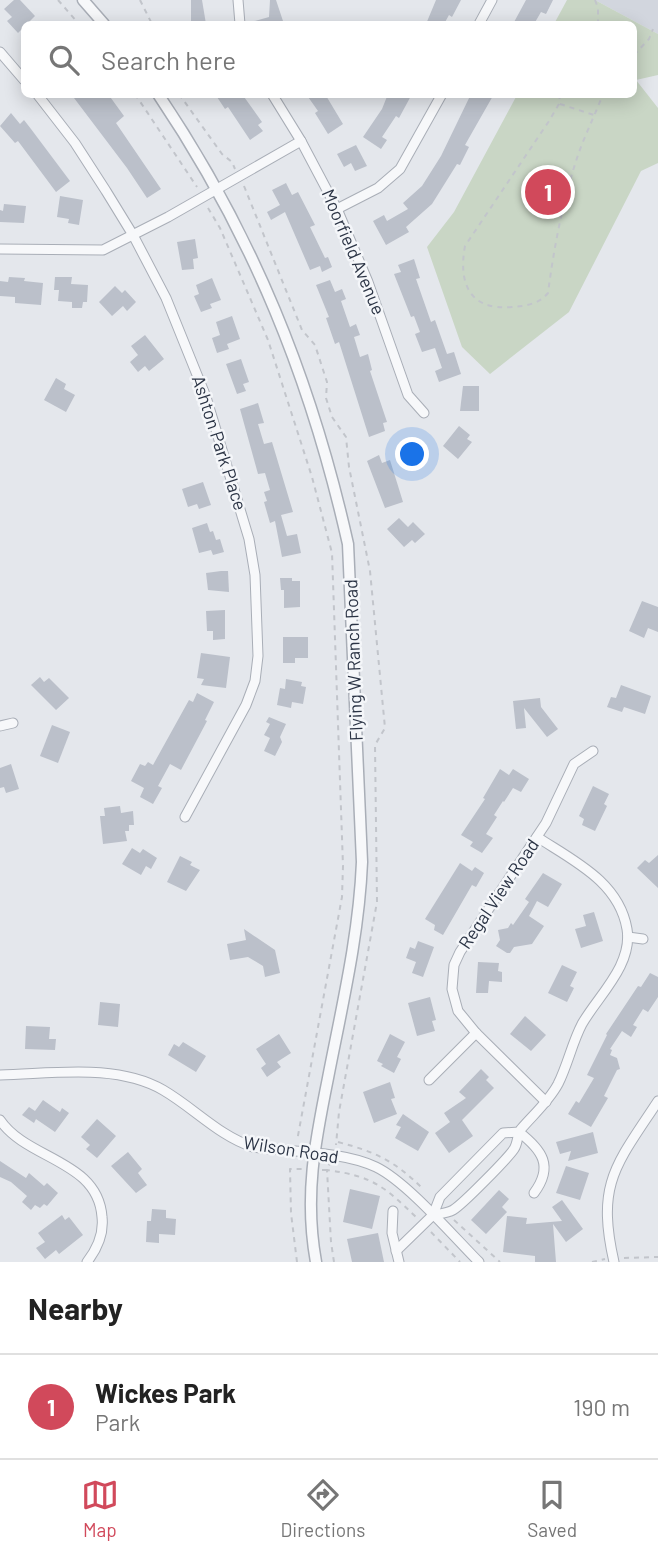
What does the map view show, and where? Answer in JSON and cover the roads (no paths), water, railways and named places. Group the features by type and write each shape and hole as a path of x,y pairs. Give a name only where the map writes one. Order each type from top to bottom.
{"street":[{"path":"83,0 101,21"},
{"path":"238,0 240,21"},
{"path":"481,21 492,0"},
{"path":"0,52 21,76"},
{"name":"Ashton Park Place","path":"40,98 75,143 133,235 166,298 197,372 249,538 255,575 258,656 255,681 246,705 185,817"},
{"name":"Flying W Ranch Road","path":"161,98 218,188 263,279 294,354 341,510 348,544 362,862 361,895 355,942 311,1169 310,1217 316,1262"},
{"name":"Moorfield Avenue","path":"274,98 337,209 368,282 408,395 424,414"},
{"path":"337,209 378,188 400,169 440,98"},
{"path":"0,249 103,250 301,141"},
{"path":"0,726 13,723"},
{"name":"Regal View Road","path":"546,1102 476,1033 458,1011 452,989 454,965 537,837 574,764 593,751"},
{"path":"433,1216 452,1211 515,1148 519,1132 546,1102 557,1085 584,1021 616,974 625,951 628,937 620,905 606,885 537,837"},
{"path":"628,937 643,939"},
{"path":"429,1080 476,1033"},
{"name":"Wilson Road","path":"0,1075 109,1073 132,1077 176,1098 234,1140 253,1147 362,1162 384,1172 479,1262"},
{"path":"613,1260 606,1211 610,1183 623,1154 658,1101"},
{"path":"0,1120 17,1139 74,1170 93,1188 102,1210 103,1224 101,1237 87,1262"},
{"path":"396,1251 433,1216 440,1197 503,1133 519,1132 534,1144 541,1154 544,1175 534,1193"},
{"path":"393,1211 391,1220 399,1262"}],"place":[{"name":"Wickes Park","path":"548,192"}]}
